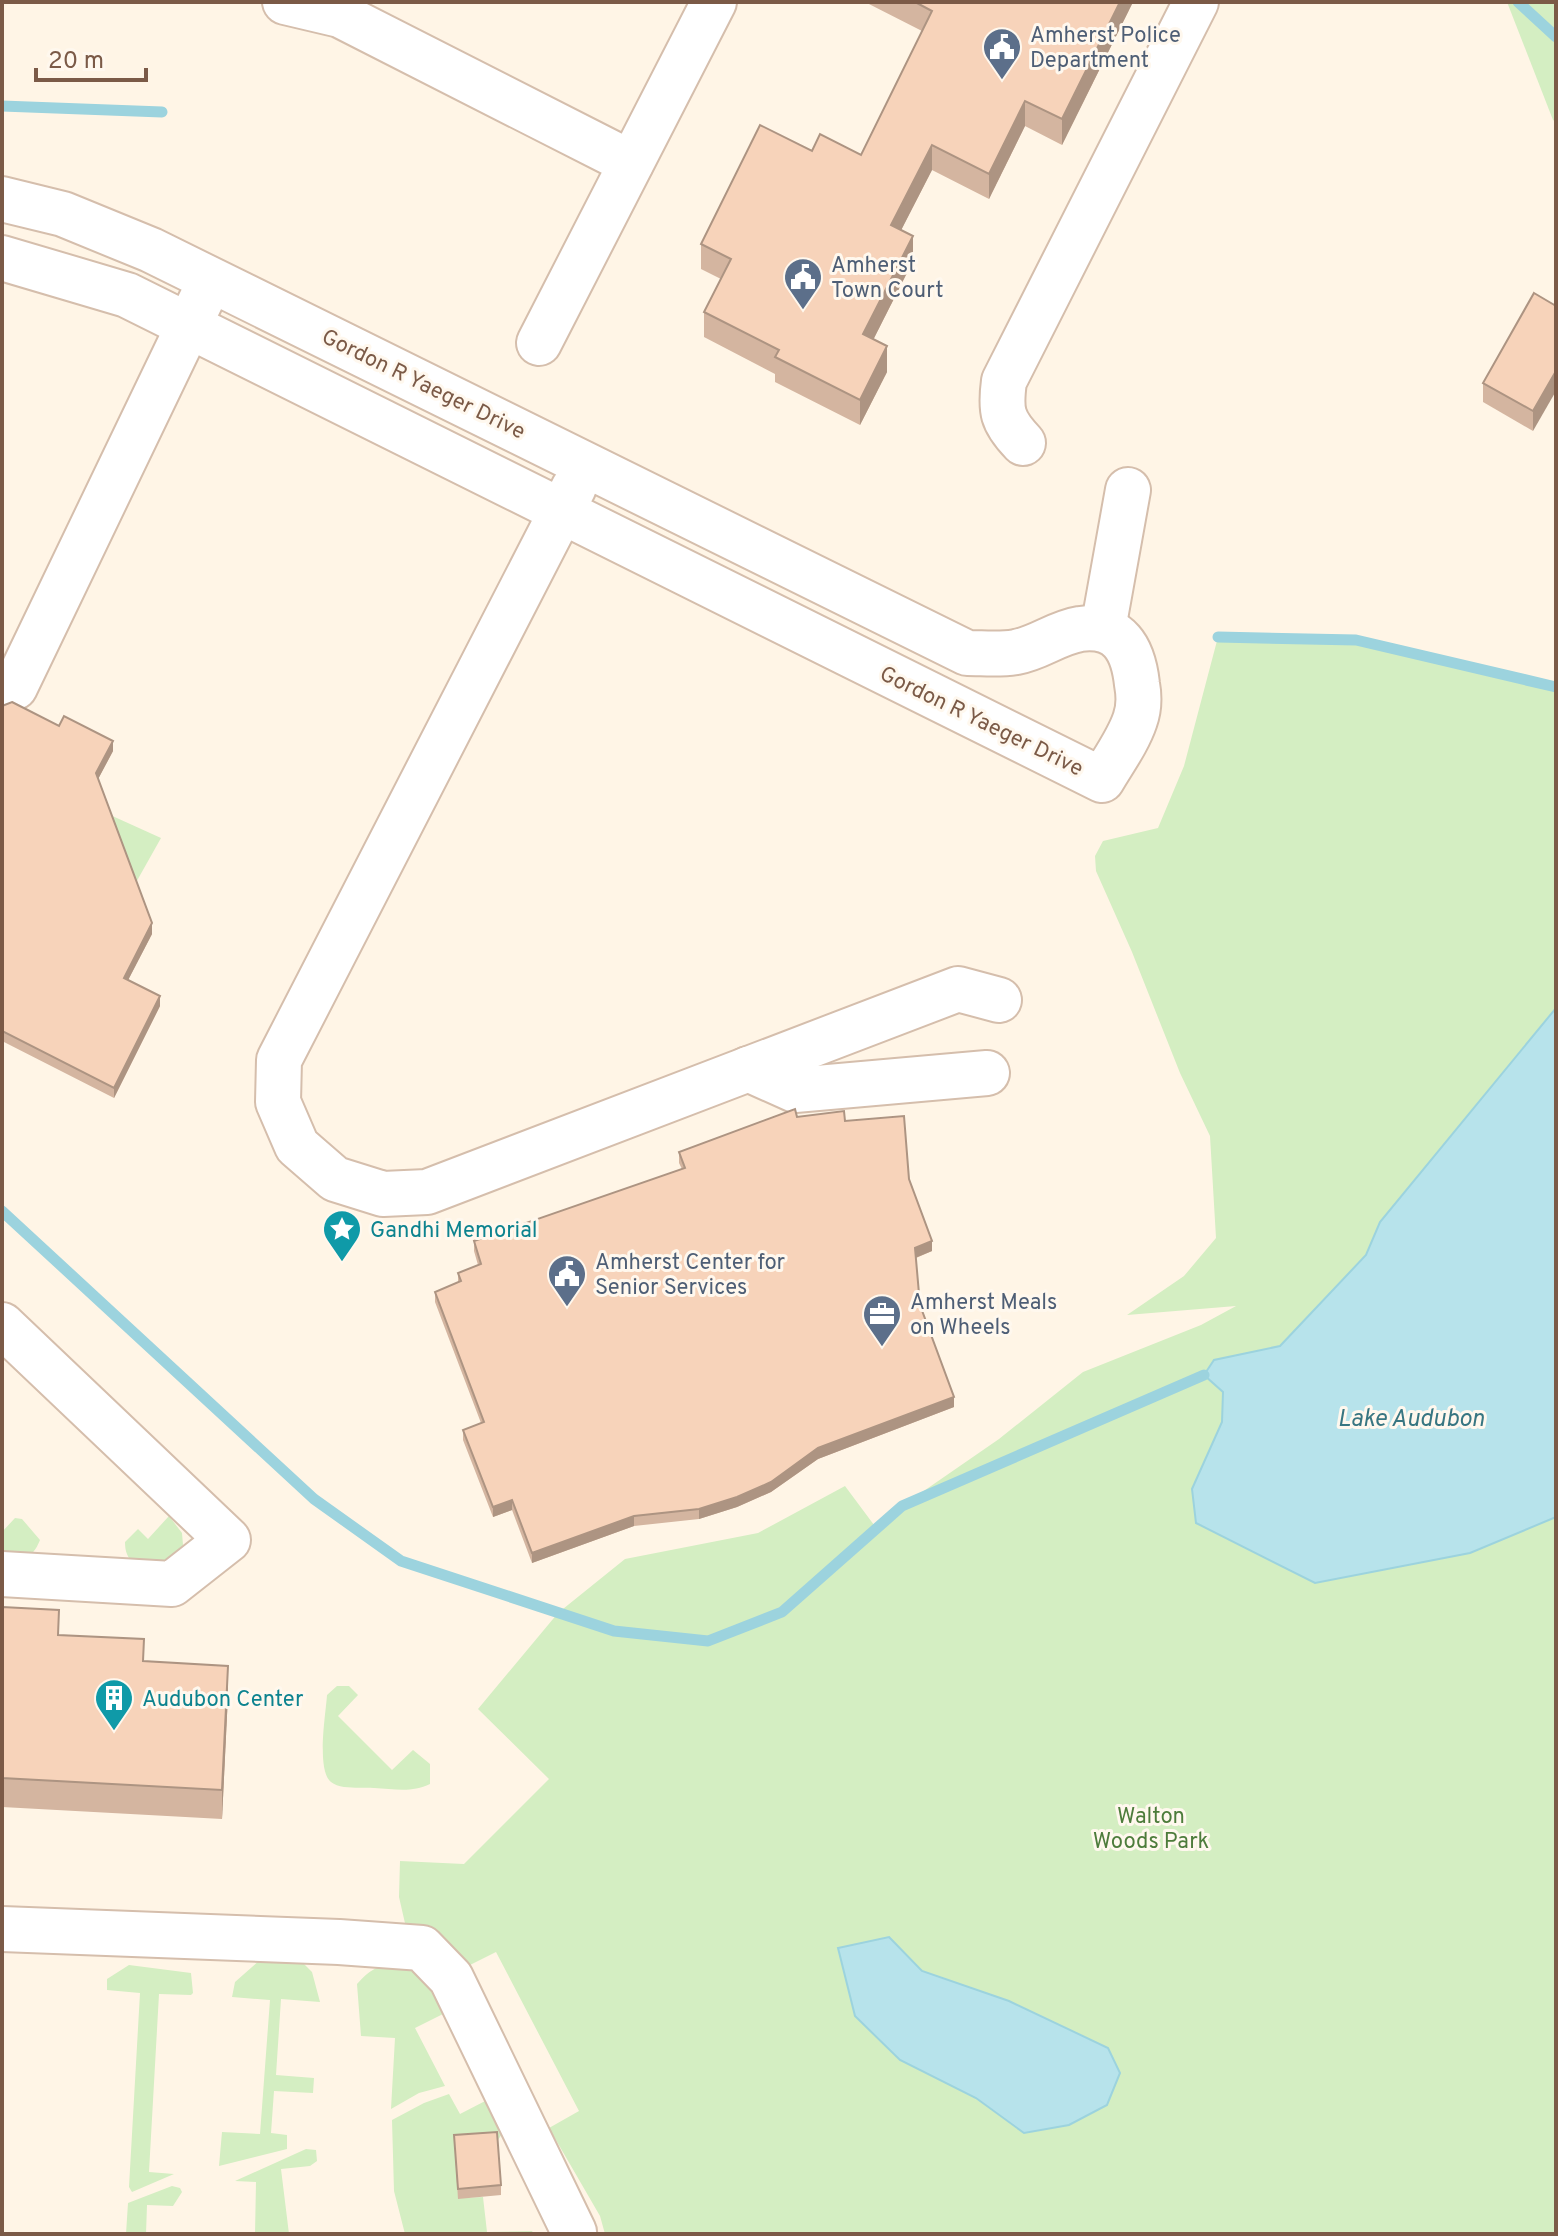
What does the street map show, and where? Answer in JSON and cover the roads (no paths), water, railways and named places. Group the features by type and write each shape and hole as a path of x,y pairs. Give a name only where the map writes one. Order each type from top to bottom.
{"lane":[{"path":"285,2 340,15 631,163"},
{"path":"539,343 714,2"},
{"path":"1023,443 1007,426 1001,405 1004,381 1196,2"},
{"name":"Gordon R Yaeger Drive","path":"2,199 63,214 212,278 967,653 1016,653 1055,635 1081,629 1103,629 1118,636 1132,655 1139,696 1135,720 1102,780 127,295 2,258"},
{"path":"15,687 212,278"},
{"path":"585,463 279,1060 278,1102 297,1146 335,1179 383,1194 427,1192 958,989 999,1000"},
{"path":"1103,629 1128,490"},
{"path":"748,1069 795,1090 987,1073"},
{"path":"2,1325 228,1540 172,1584 2,1574"},
{"path":"2,1929 422,1948 451,1978 573,2234"}],"water":[{"name":"Lake Audubon","path":"1556,1008 1556,1517 1470,1553 1315,1583 1196,1523 1192,1489 1222,1422 1223,1392 1204,1375 1214,1360 1280,1346 1366,1255 1380,1222"},
{"path":"889,1937 922,1971 1009,2001 1108,2048 1120,2073 1107,2105 1069,2125 1024,2133 976,2098 900,2060 855,2016 838,1948"}],"waterway":[{"path":"1518,2 1556,37"},
{"path":"2,106 162,112"},
{"path":"1218,637 1356,640 1556,687"},
{"path":"2,1211 314,1499 401,1561 614,1631 708,1641 782,1612 902,1506 1204,1375"}],"place":[{"name":"Amherst Police Department","path":"1002,81"},
{"name":"Amherst Town Court","path":"803,311"},
{"name":"Gandhi Memorial","path":"342,1263"},
{"name":"Amherst Center for Senior Services","path":"567,1308"},
{"name":"Amherst Meals on Wheels","path":"882,1348"},
{"name":"Audubon Center","path":"114,1732"}],"park label":[{"name":"Walton Woods Park","path":"1151,1828"}]}
